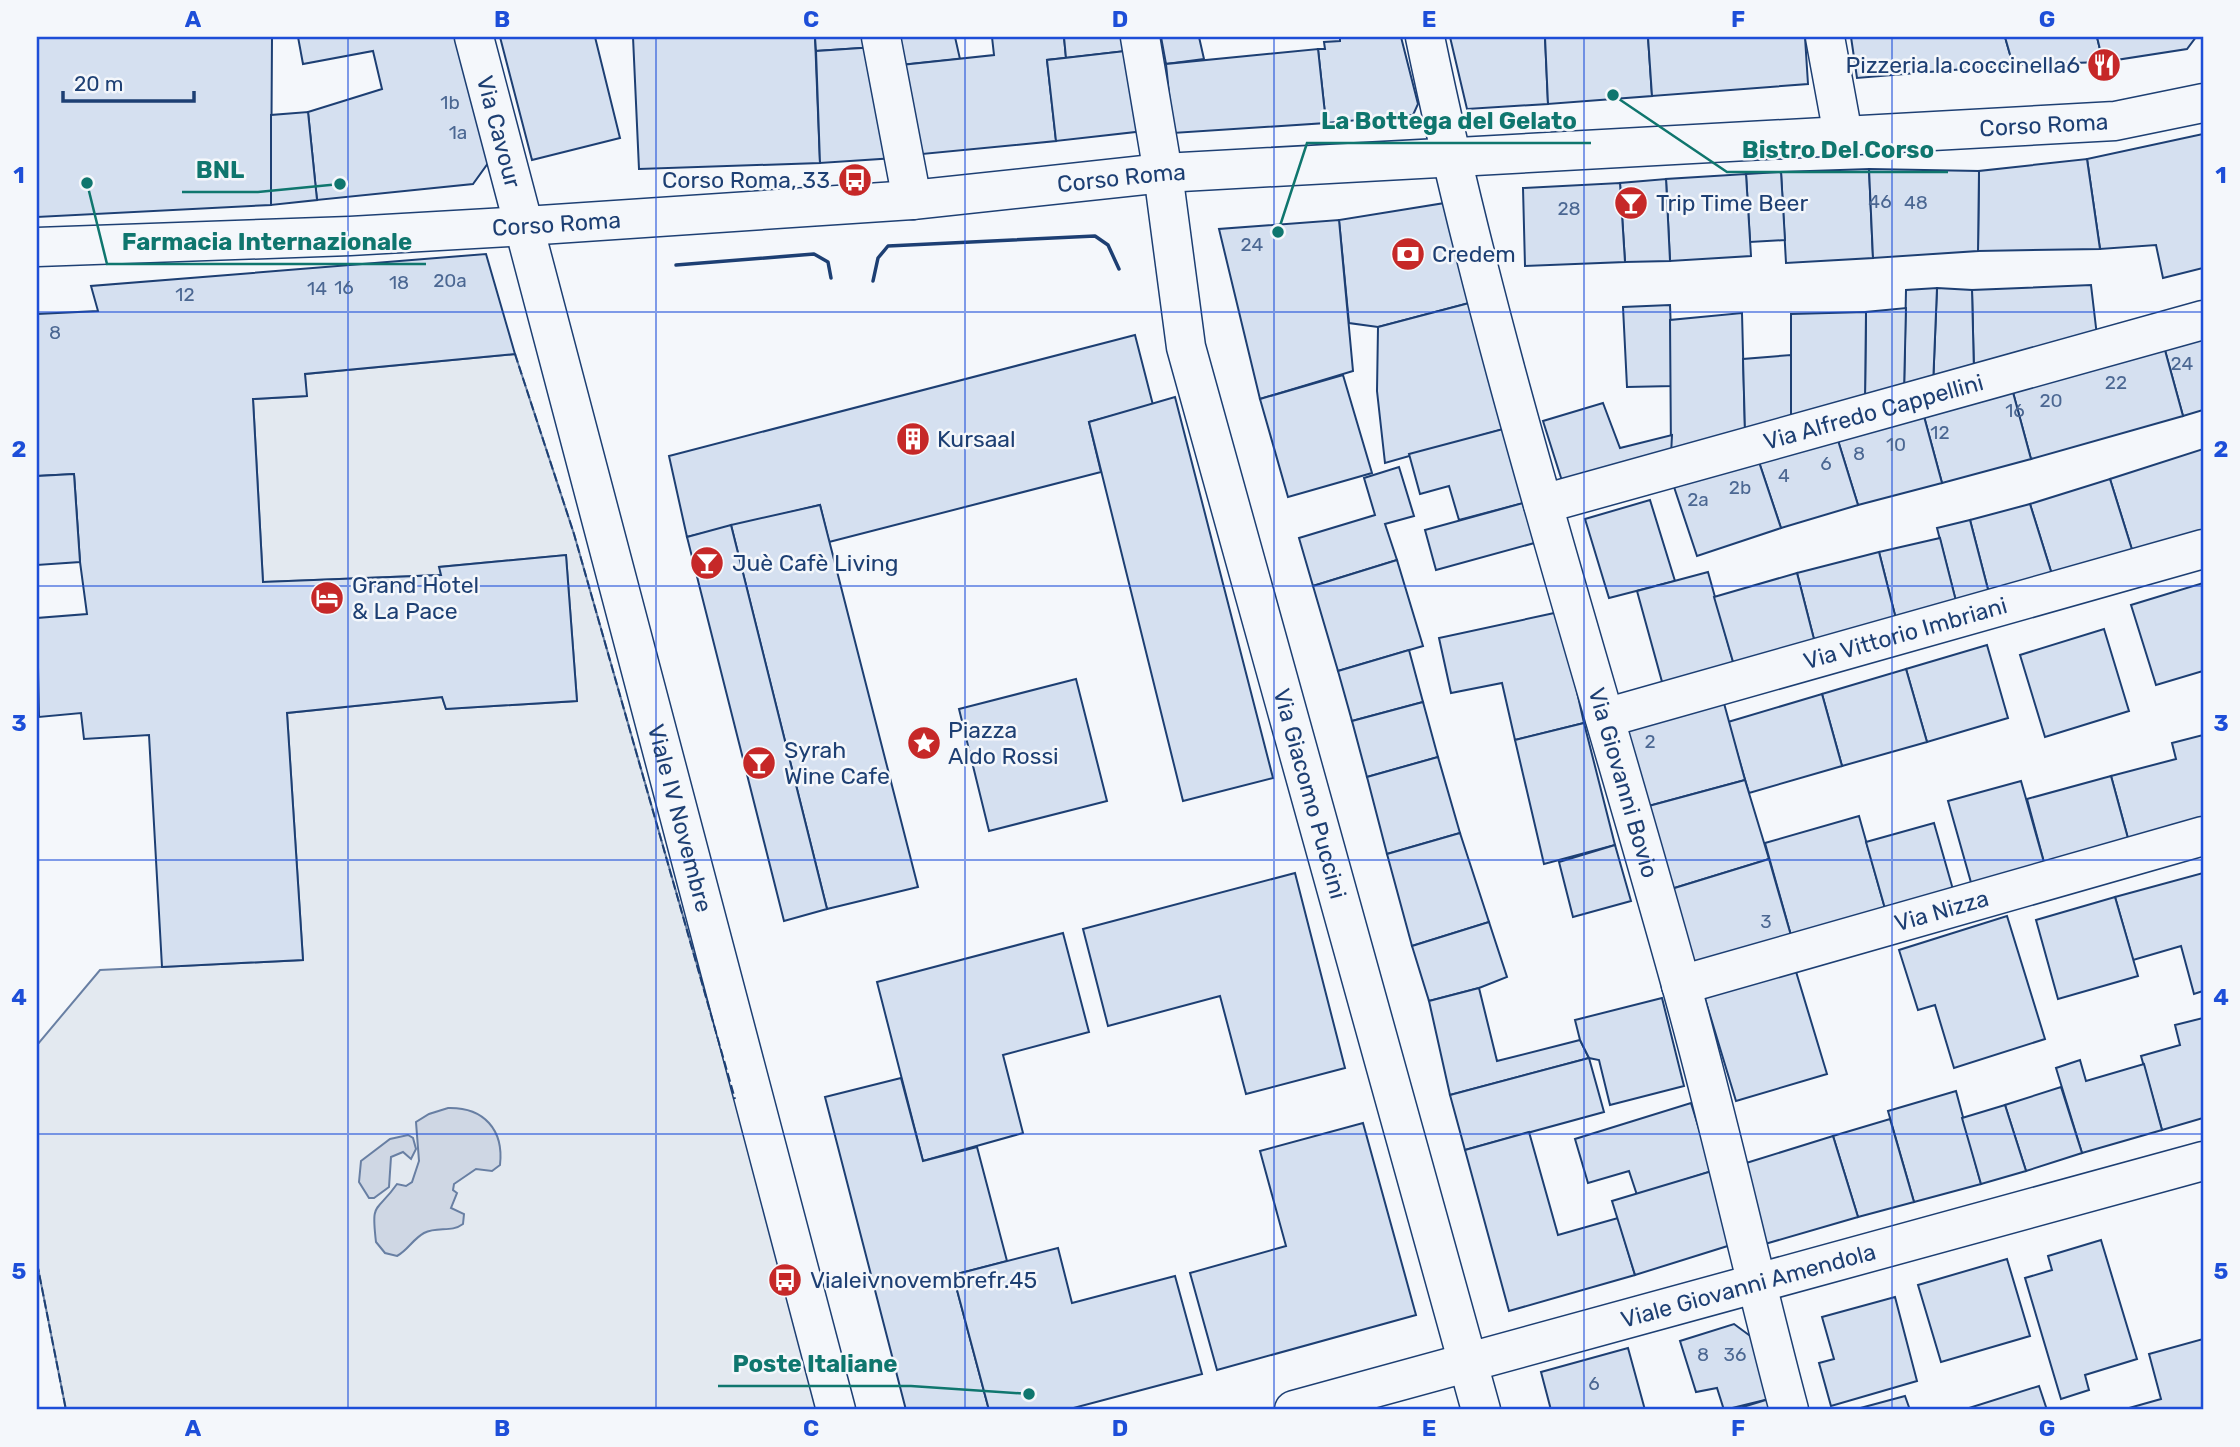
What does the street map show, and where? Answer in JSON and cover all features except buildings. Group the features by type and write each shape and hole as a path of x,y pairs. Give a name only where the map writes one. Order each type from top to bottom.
{"street":[{"name":"Via Cavour","path":"474,37 525,226"},
{"path":"881,37 912,200"},
{"name":"Via Giacomo Puccini","path":"1140,37 1163,173 1186,347 1481,1410"},
{"name":"Via Giovanni Bovio","path":"1425,37 1450,157 1542,504 1681,985 1789,1410"},
{"path":"1825,37 1843,135"},
{"name":"Corso Roma","path":"37,247 350,236 525,226 912,200 1163,173 2115,121 2203,103"},
{"name":"Viale IV Novembre","path":"525,226 836,1410"},
{"name":"Via Alfredo Cappellini","path":"1542,504 2203,320"},
{"name":"Via Vittorio Imbriani","path":"1605,718 2203,549"},
{"name":"Via Nizza","path":"1681,985 2203,836"},
{"name":"Viale Giovanni Amendola","path":"1294,1410 2203,1161"}],"shaded area":[{"path":"515,354 574,534 824,1410 66,1410 37,1263 37,1045 100,970 303,960 287,713 442,697 446,709 577,701 566,555 440,567 441,575 263,582 253,399 306,396 305,374"},
{"path":"448,1108 472,1112 489,1123 499,1141 500,1165 492,1171 476,1169 454,1184 453,1190 457,1193 451,1208 464,1214 463,1224 424,1233 397,1256 385,1253 376,1242 374,1219 377,1208 397,1184 406,1186 412,1182 419,1161 416,1122 429,1114"},
{"path":"408,1135 413,1138 416,1149 411,1159 403,1152 391,1157 389,1187 374,1198 369,1198 359,1182 361,1161 390,1139"}],"fence":[{"path":"515,354 574,534 735,1099"},
{"path":"37,1263 66,1410"}],"wall":[{"path":"873,281 878,258 888,246 1095,236 1108,245 1119,269"},
{"path":"676,265 814,254 828,262 831,278"}],"place":[{"name":"Pizzeria la coccinella6","path":"2104,65"},
{"name":"Bistro Del Corso","path":"1613,95"},
{"name":"Corso Roma, 33","path":"855,180"},
{"name":"Farmacia Internazionale","path":"87,183"},
{"name":"BNL","path":"340,184"},
{"name":"Trip Time Beer","path":"1631,203"},
{"name":"La Bottega del Gelato","path":"1278,232"},
{"name":"Credem","path":"1408,254"},
{"name":"Kursaal","path":"913,439"},
{"name":"Juè Cafè Living","path":"707,563"},
{"name":"Grand Hotel & La Pace","path":"327,598"},
{"name":"Piazza Aldo Rossi","path":"924,743"},
{"name":"Syrah Wine Cafe","path":"759,763"},
{"name":"Vialeivnovembrefr.45","path":"785,1280"},
{"name":"Poste Italiane","path":"1029,1394"}]}
